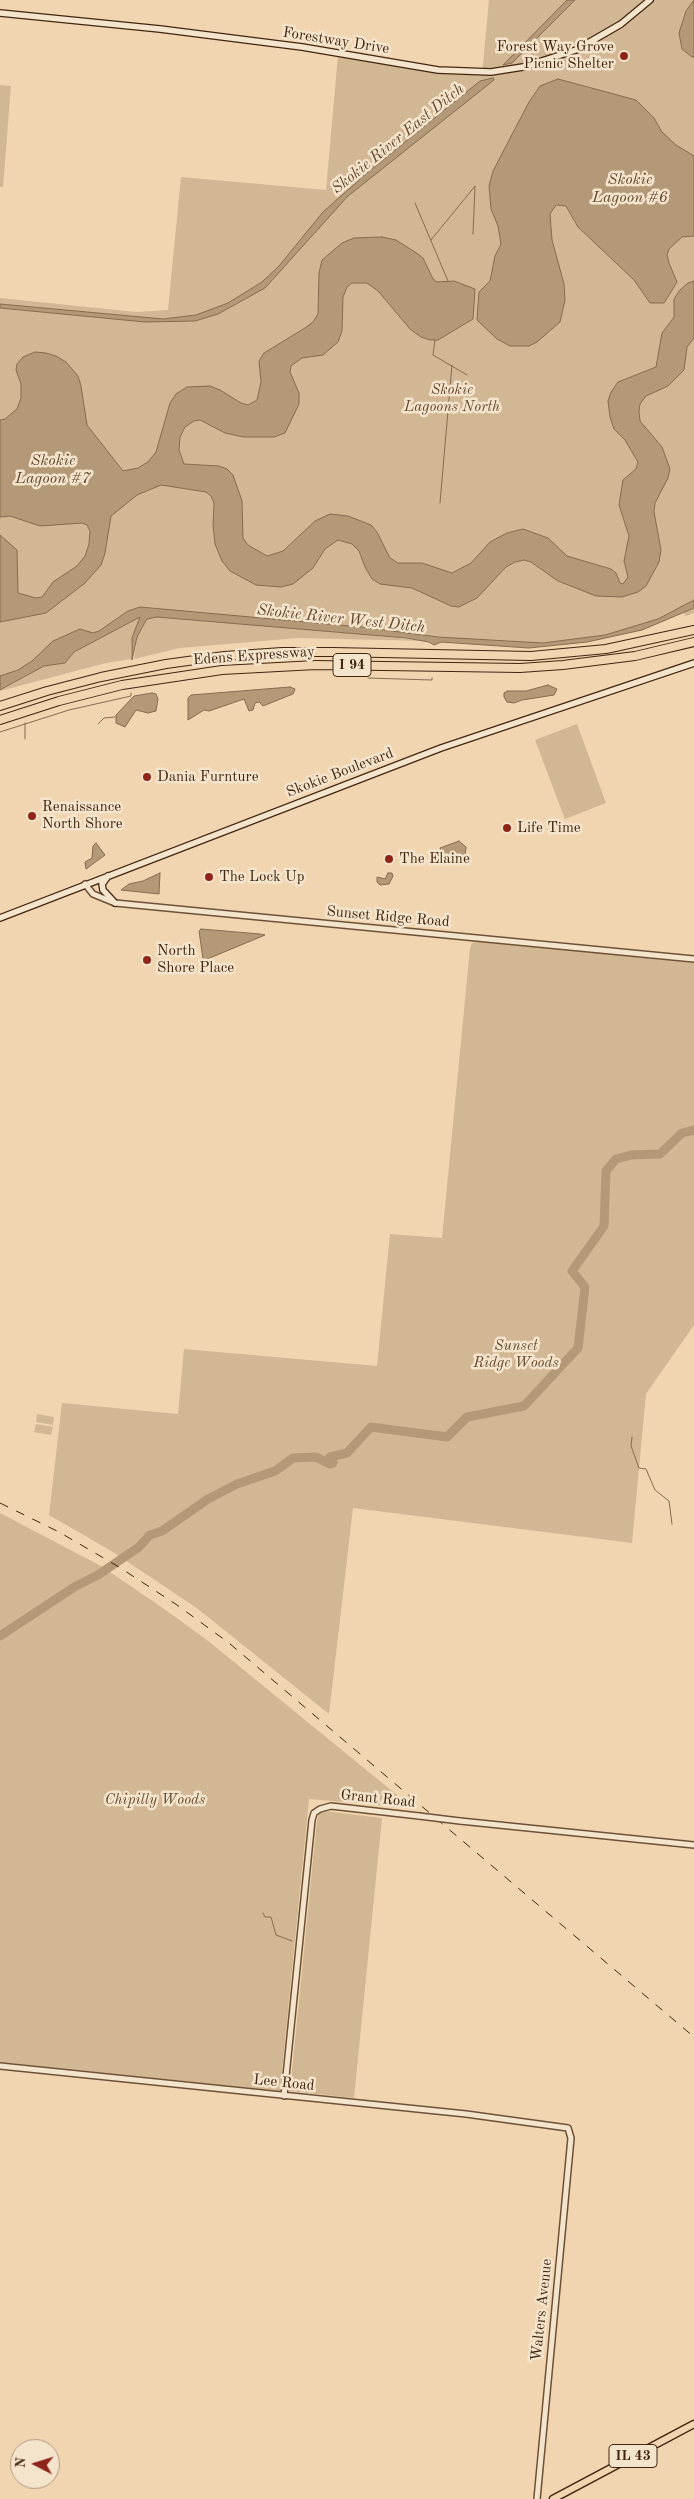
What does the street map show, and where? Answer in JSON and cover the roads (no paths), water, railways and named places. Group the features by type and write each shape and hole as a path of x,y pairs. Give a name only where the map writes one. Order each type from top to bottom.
{"highway":[{"name":"Edens Expressway","path":"0,706 46,691 101,677 166,664 224,656 333,652 531,656 606,648 694,630"},
{"name":"Edens Expressway","path":"0,720 59,701 122,685 222,670 316,665 470,669 528,668 634,656 694,642"}],"main road":[{"name":"Forestway Drive","path":"0,13 186,32 309,48 438,70 482,72 523,67 576,50 621,24 650,0"},
{"name":"Skokie Boulevard","path":"0,918 480,734 694,664"},
{"path":"108,875 102,884 103,890 114,903"},
{"name":"IL 43","path":"553,2499 694,2424"}],"street":[{"name":"Sunset Ridge Road","path":"85,884 93,894 114,903 694,959"},
{"name":"Grant Road","path":"284,2096 312,1820 314,1813 320,1809 331,1806 694,1844"},
{"name":"Lee Road","path":"0,2066 565,2126"},
{"name":"Walters Avenue","path":"537,2499 571,2138 570,2131 565,2126"}],"water":[{"path":"567,0 575,0 512,63 503,65"},
{"path":"694,0 694,57 692,57 682,49 679,33 686,11"},
{"path":"493,78 494,80 348,196 265,288 218,314 195,321 145,322 0,308 0,304 163,319 196,315 228,303 262,282 279,266 323,212 367,173 480,81"},
{"name":"Skokie Lagoon #6","path":"558,79 636,100 654,118 662,132 676,145 694,156 694,236 682,237 669,249 667,255 677,282 664,303 650,303 634,280 578,227 566,206 556,205 550,214 552,240 564,284 565,300 560,322 537,342 529,346 510,346 497,339 477,320 479,292 490,281 495,256 501,244 498,226 491,209 489,186 493,171 529,102 540,86"},
{"name":"Skokie Lagoon #7","path":"382,237 396,240 423,258 433,279 437,282 454,281 475,289 473,319 438,340 430,340 421,337 410,329 378,291 367,283 352,283 347,287 343,297 342,331 338,342 323,355 302,358 291,366 290,372 299,393 299,404 285,433 274,437 243,437 225,433 200,420 194,421 185,427 180,437 179,450 184,464 219,466 227,469 233,475 242,501 243,538 248,545 267,556 283,551 315,521 330,514 348,516 371,525 377,532 390,558 398,563 422,563 452,573 471,563 490,542 507,533 523,529 548,538 567,556 611,569 616,573 620,583 623,584 628,577 624,561 629,536 619,505 623,480 636,469 638,462 625,440 614,429 608,401 611,392 618,382 656,367 662,333 674,317 674,299 680,290 688,283 694,281 694,338 687,347 684,370 668,386 646,396 640,404 640,421 662,447 670,469 668,478 655,503 654,512 661,550 659,562 646,586 638,592 622,597 596,596 558,581 531,562 524,560 506,567 477,598 459,607 451,606 412,588 380,584 372,579 359,551 352,544 338,540 325,549 313,568 293,584 281,587 256,585 230,571 222,561 215,544 213,525 214,503 211,496 206,492 161,485 137,495 111,516 105,553 101,565 85,583 46,613 0,622 0,535 17,550 18,593 36,598 42,597 53,582 77,566 85,556 89,544 90,531 87,525 82,523 40,526 10,516 0,517 0,420 5,419 17,409 21,398 21,384 16,370 17,364 23,357 35,352 46,353 66,362 78,376 87,425 123,471 138,468 148,462 156,452 170,403 176,394 187,387 210,386 248,405 257,400 261,382 259,361 264,353 305,328 313,322 318,314 319,273 322,260 342,243 354,238"},
{"path":"694,600 694,608 642,630 587,642 529,648 441,642 434,645 429,642 406,638 157,617 147,619 144,624 137,637 132,660 132,638 140,617 74,652 65,663 44,666 0,690 0,676 18,670 32,661 53,641 80,629 93,633 99,631 128,611 140,607 361,627 438,637 543,643 605,635 658,619"},
{"path":"548,685 557,689 554,695 514,703 507,702 504,697 504,693 507,691 526,691"},
{"path":"290,687 295,689 293,694 263,706 259,702 255,703 253,710 249,711 244,699 209,711 204,710 188,720 188,698 191,695"},
{"path":"156,694 158,699 156,711 148,713 136,710 125,727 116,723 116,715 134,696"},
{"path":"459,841 466,847 465,857 456,861 452,852 454,861 446,864 440,848"},
{"path":"96,843 105,855 86,869 85,862 92,858 93,846"},
{"path":"160,873 159,894 121,890 129,884 143,881"},
{"path":"388,873 392,873 393,876 389,884 380,885 377,882 377,877 385,879"},
{"path":"201,929 265,935 205,960 203,959 199,931"}],"waterway":[{"path":"431,240 475,186 473,234"},
{"path":"415,203 448,281"},
{"path":"435,340 433,355 467,375"},
{"path":"440,503 452,365"},
{"path":"368,678 432,680 432,678"},
{"path":"0,732 69,710 131,696 131,693"},
{"path":"98,724 104,718 115,717"},
{"path":"25,723 25,739"},
{"path":"0,1636 76,1586 98,1575 139,1547 150,1535 162,1531 208,1499 237,1484 275,1471 293,1458 316,1457 330,1464 333,1463 330,1457 347,1453 371,1427 447,1437 467,1417 524,1406 578,1348 585,1287 572,1271 604,1226 606,1171 616,1159 631,1155 660,1154 682,1133 694,1130"},
{"path":"632,1437 631,1446 639,1468 646,1469 655,1490 669,1501 672,1524"},
{"path":"263,1913 265,1917 271,1917 276,1935 292,1941"}],"railway":[{"path":"0,1503 59,1532 119,1567 177,1605 229,1643 694,2037"}],"place":[{"name":"Forest Way Grove Picnic Shelter","path":"624,56"},
{"name":"Dania Furnture","path":"147,777"},
{"name":"Renaissance North Shore","path":"32,816"},
{"name":"Life Time","path":"507,828"},
{"name":"The Elaine","path":"389,859"},
{"name":"The Lock Up","path":"209,877"},
{"name":"North Shore Place","path":"147,960"}],"water label":[{"name":"Skokie River East Ditch","path":"398,139"},
{"name":"Skokie River West Ditch","path":"341,619"}],"park label":[{"name":"Skokie Lagoons North","path":"452,398"},
{"name":"Sunset Ridge Woods","path":"516,1354"},
{"name":"Chipilly Woods","path":"155,1800"}]}
